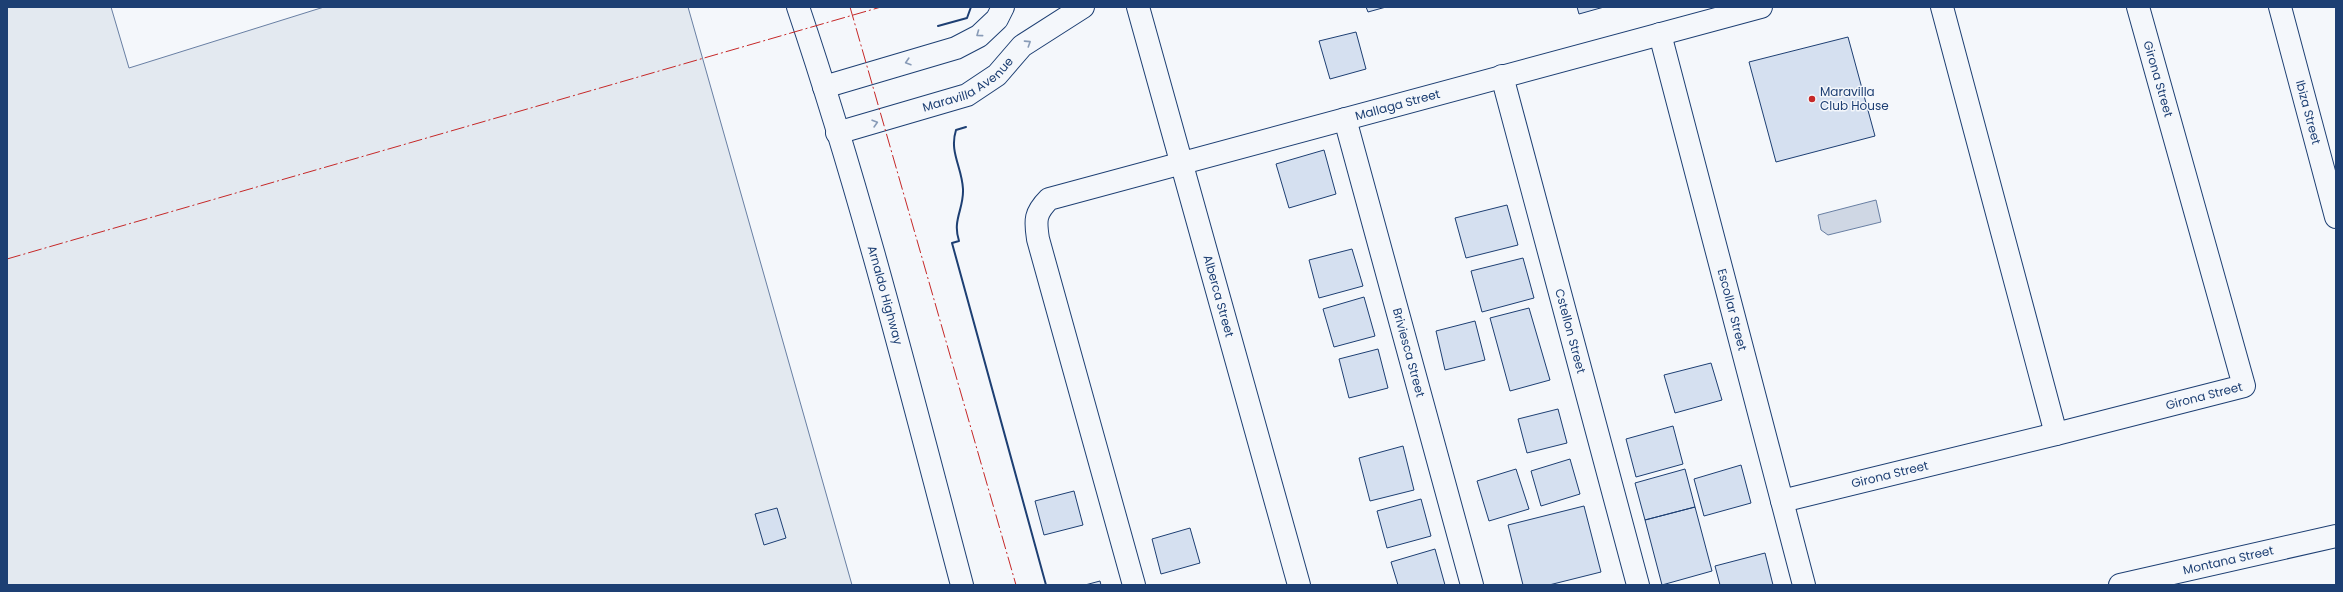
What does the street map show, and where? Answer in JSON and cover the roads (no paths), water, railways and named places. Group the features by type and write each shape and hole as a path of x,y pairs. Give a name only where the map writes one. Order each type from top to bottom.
{"street":[{"name":"Arnaldo Highway","path":"798,7 824,87 908,383 962,585"},
{"path":"824,87 956,48 979,36 997,19 1003,7"},
{"name":"Maravilla Avenue","path":"837,133 967,95 997,74 1022,46 1083,7"},
{"name":"Alberca Street","path":"1138,7 1299,585"},
{"name":"Mallaga Street","path":"1134,585 1038,239 1036,225 1038,210 1049,199 1065,193 1182,163 1761,7"},
{"path":"1942,7 2056,434"},
{"name":"Girona Street","path":"1782,501 2244,386 2138,7"},
{"name":"Ibiza Street","path":"2280,7 2336,217"},
{"name":"Escollar Street","path":"1660,34 1804,585"},
{"name":"Cstellon Street","path":"1502,76 1638,585"},
{"name":"Briviesca Street","path":"1345,119 1472,585"},
{"name":"Montana Street","path":"2120,585 2336,536"}],"place":[{"name":"Maravilla Club House","path":"1812,99"}]}
